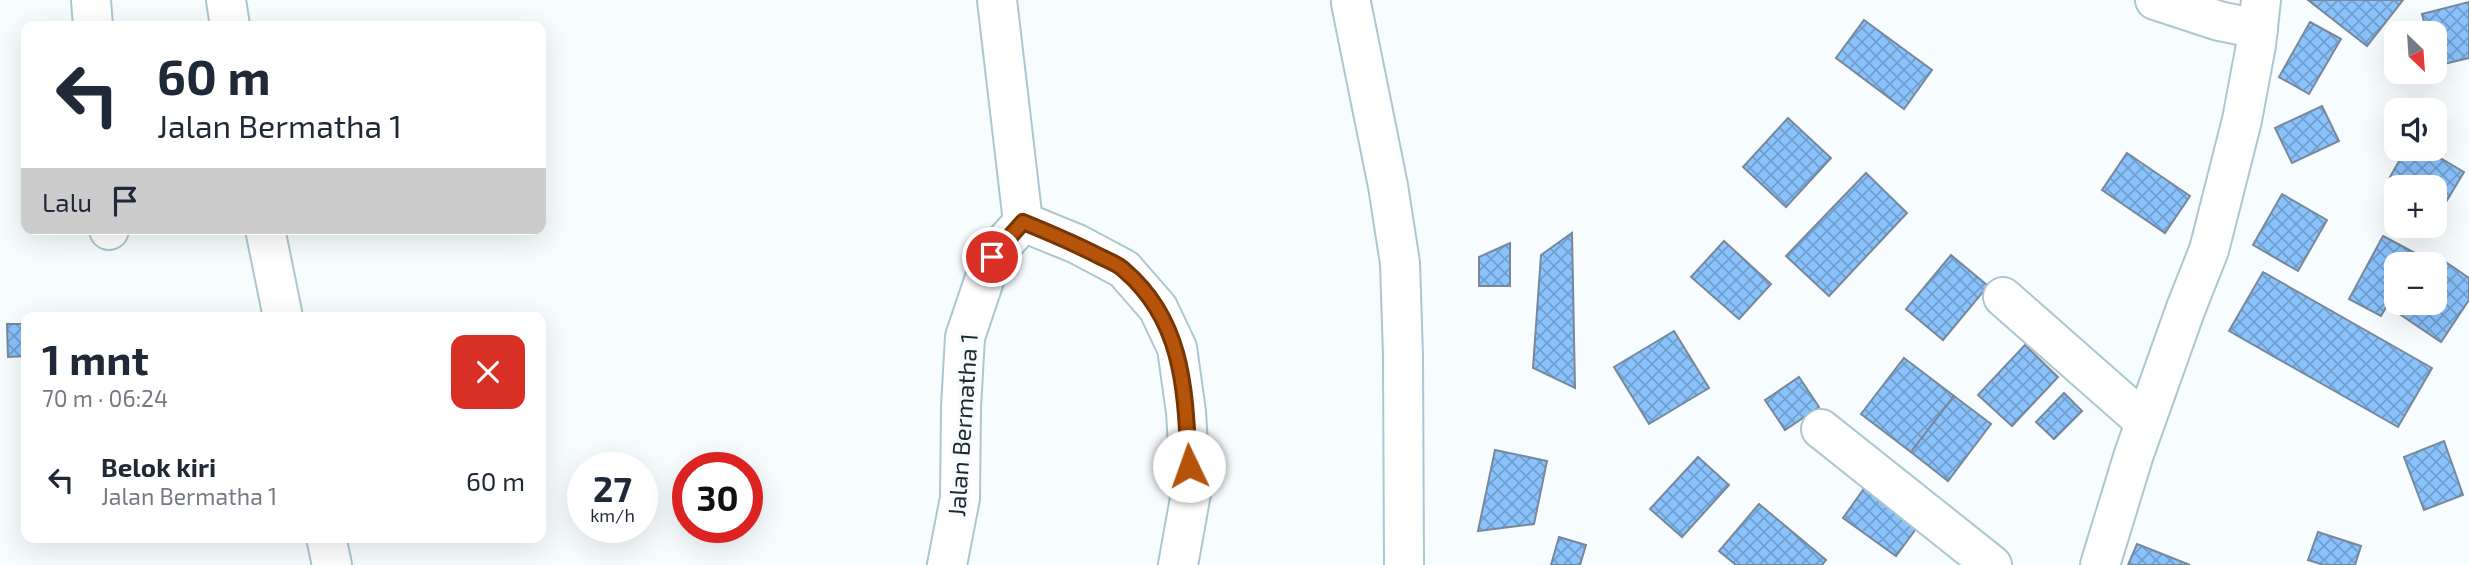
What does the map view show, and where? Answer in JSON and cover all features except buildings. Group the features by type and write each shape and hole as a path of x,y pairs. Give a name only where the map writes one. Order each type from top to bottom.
{"street":[{"path":"91,0 93,21"},
{"path":"226,0 229,21"},
{"path":"997,0 1023,222 1077,244 1124,269 1158,308 1177,348 1186,412 1191,493 1178,565"},
{"path":"2100,565 2145,422 2209,250 2242,120 2259,14 2219,22 2155,0"},
{"path":"1351,3 1388,186 1400,263 1404,565"},
{"name":"Jalan Bermatha 1","path":"947,565 960,498 965,337 992,257 1023,222"},
{"path":"266,235 282,312"},
{"path":"2003,297 2145,422"},
{"path":"1821,429 1992,565"},
{"path":"327,543 332,565"}],"route":[{"path":"992,257 1023,222 1077,244 1124,269 1158,308 1177,348 1186,412 1189,466"}]}
